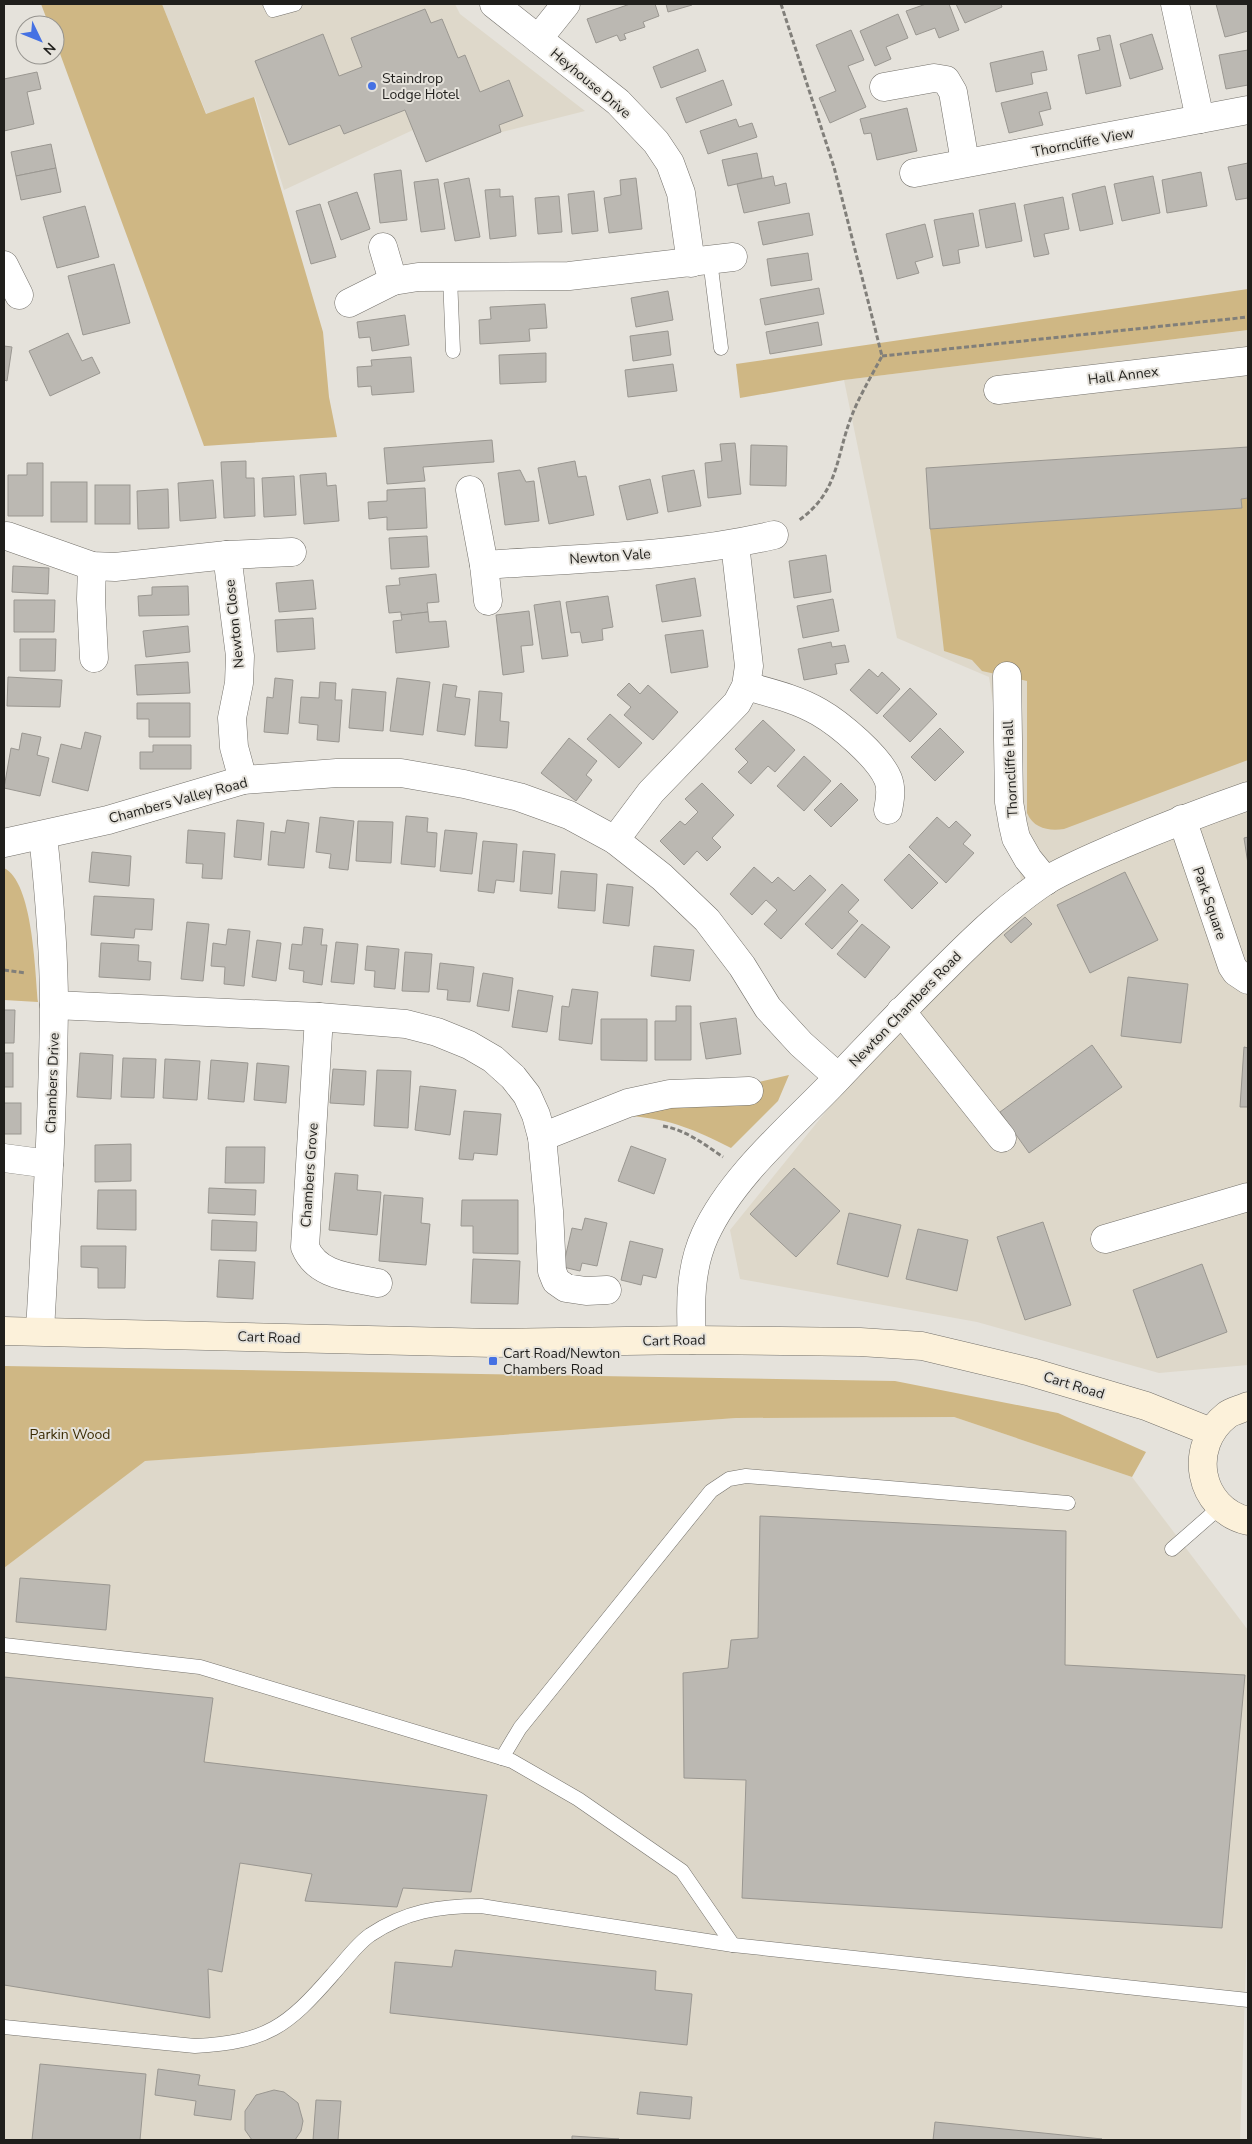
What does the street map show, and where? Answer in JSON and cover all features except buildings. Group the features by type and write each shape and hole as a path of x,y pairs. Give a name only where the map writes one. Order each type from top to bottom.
{"street":[{"name":"Heyhouse Drive","path":"494,4 618,102 656,142 670,163 681,193 711,260"},
{"path":"538,39 566,4"},
{"path":"1175,4 1200,119"},
{"path":"884,87 934,78 946,80 953,92 965,162"},
{"name":"Thorncliffe View","path":"914,173 1248,110"},
{"path":"383,247 393,280"},
{"path":"348,302 393,280 418,277 569,276 711,260"},
{"path":"4,264 19,295"},
{"name":"Hall Annex","path":"998,390 1248,360"},
{"path":"470,490 484,565 488,601"},
{"name":"Newton Vale","path":"484,565 662,552 734,544 774,535"},
{"path":"7,536 92,566 115,567 227,555 292,552"},
{"path":"614,840 651,792 737,703 746,686 749,666 734,544"},
{"name":"Newton Close","path":"227,555 240,656 239,683 232,718 234,747 243,780"},
{"path":"92,566 91,599 94,658"},
{"name":"Thorncliffe Hall","path":"1007,676 1009,802 1013,825 1016,838 1028,859 1046,881"},
{"path":"746,686 793,700 819,712 842,729 874,759 888,779 890,795 888,810"},
{"name":"Chambers Valley Road","path":"4,843 108,820 243,780 337,773 401,773 464,784 519,797 569,815 614,840 662,877 707,920 742,966 768,1008 801,1044 838,1077"},
{"name":"Newton Chambers Road","path":"692,1340 690,1303 698,1256 705,1235 716,1216 746,1173 901,1011 995,920 1046,881 1072,866 1182,819 1248,796"},
{"name":"Park Square","path":"1182,819 1232,966 1236,972 1248,980"},
{"name":"Chambers Drive","path":"40,1331 49,1164 54,1005 52,917 43,835"},
{"path":"54,1005 319,1017 406,1024 438,1032 469,1044 493,1059 513,1077 527,1095 536,1115 542,1137 550,1211 552,1271 556,1282 566,1288 586,1291 607,1290"},
{"path":"901,1011 1002,1138"},
{"name":"Chambers Grove","path":"319,1017 304,1247 309,1257 318,1267 331,1273 378,1283"},
{"path":"542,1137 628,1103 670,1094 749,1091"},
{"path":"4,1158 49,1164"},
{"path":"1105,1239 1248,1197"},
{"name":"Cart Road","path":"4,1331 493,1343 692,1340 860,1342 922,1346 984,1359 1146,1406 1210,1432"},
{"path":"1248,1406 1228,1414 1210,1432 1204,1446 1202,1471 1209,1492 1220,1507 1239,1519 1248,1521"}],"lane":[{"path":"270,4 273,10 295,4"},
{"path":"711,260 721,348"},
{"path":"450,277 453,351"},
{"path":"502,1758 520,1728 711,1490 729,1479 746,1476 1068,1503"},
{"path":"1172,1549 1220,1507"},
{"path":"4,1645 200,1667 512,1761 578,1799 682,1871 734,1945"},
{"path":"4,2027 195,2046 224,2044 248,2039 289,2020 303,2008 368,1936 413,1913 437,1909 481,1906 734,1945 1248,2000"}],"path":[{"path":"774,535 816,507 829,490 852,414 882,356 834,167 781,4"},
{"path":"882,356 1248,317"},
{"path":"655,1125 677,1129 692,1136 746,1173"}],"shaded area":[{"path":"162,4 455,4 460,14 585,111 502,132 426,162 413,130 284,190 255,97 207,115"},
{"path":"1248,330 1248,1365 1159,1373 977,1322 740,1279 730,1230 878,1047 1022,887 989,677 897,638 844,380"},
{"path":"954,1417 1132,1477 1248,1630 1248,1904 1240,2140 4,2140 4,1568 144,1461 736,1418"}],"green space":[{"path":"41,4 162,4 206,114 254,97 323,332 329,397 337,437 204,446 64,65 65,15 45,15"},
{"path":"1248,289 1248,330 844,380 740,398 736,364"},
{"path":"1248,498 1248,760 1064,829 1053,830 1038,826 1027,813 1027,681 982,671 972,660 944,651 930,529 1241,508 1241,499"},
{"path":"4,868 14,877 27,908 34,950 38,1002 4,1000"},
{"path":"789,1075 778,1101 731,1148 682,1126 631,1116 670,1103 756,1100 759,1082"},
{"name":"Parkin Wood","path":"4,1366 895,1381 1058,1413 1146,1452 1132,1477 954,1417 736,1418 145,1461 4,1568"}],"place":[{"name":"Staindrop Lodge Hotel","path":"372,86"},
{"name":"Cart Road/Newton Chambers Road","path":"493,1361"}]}
